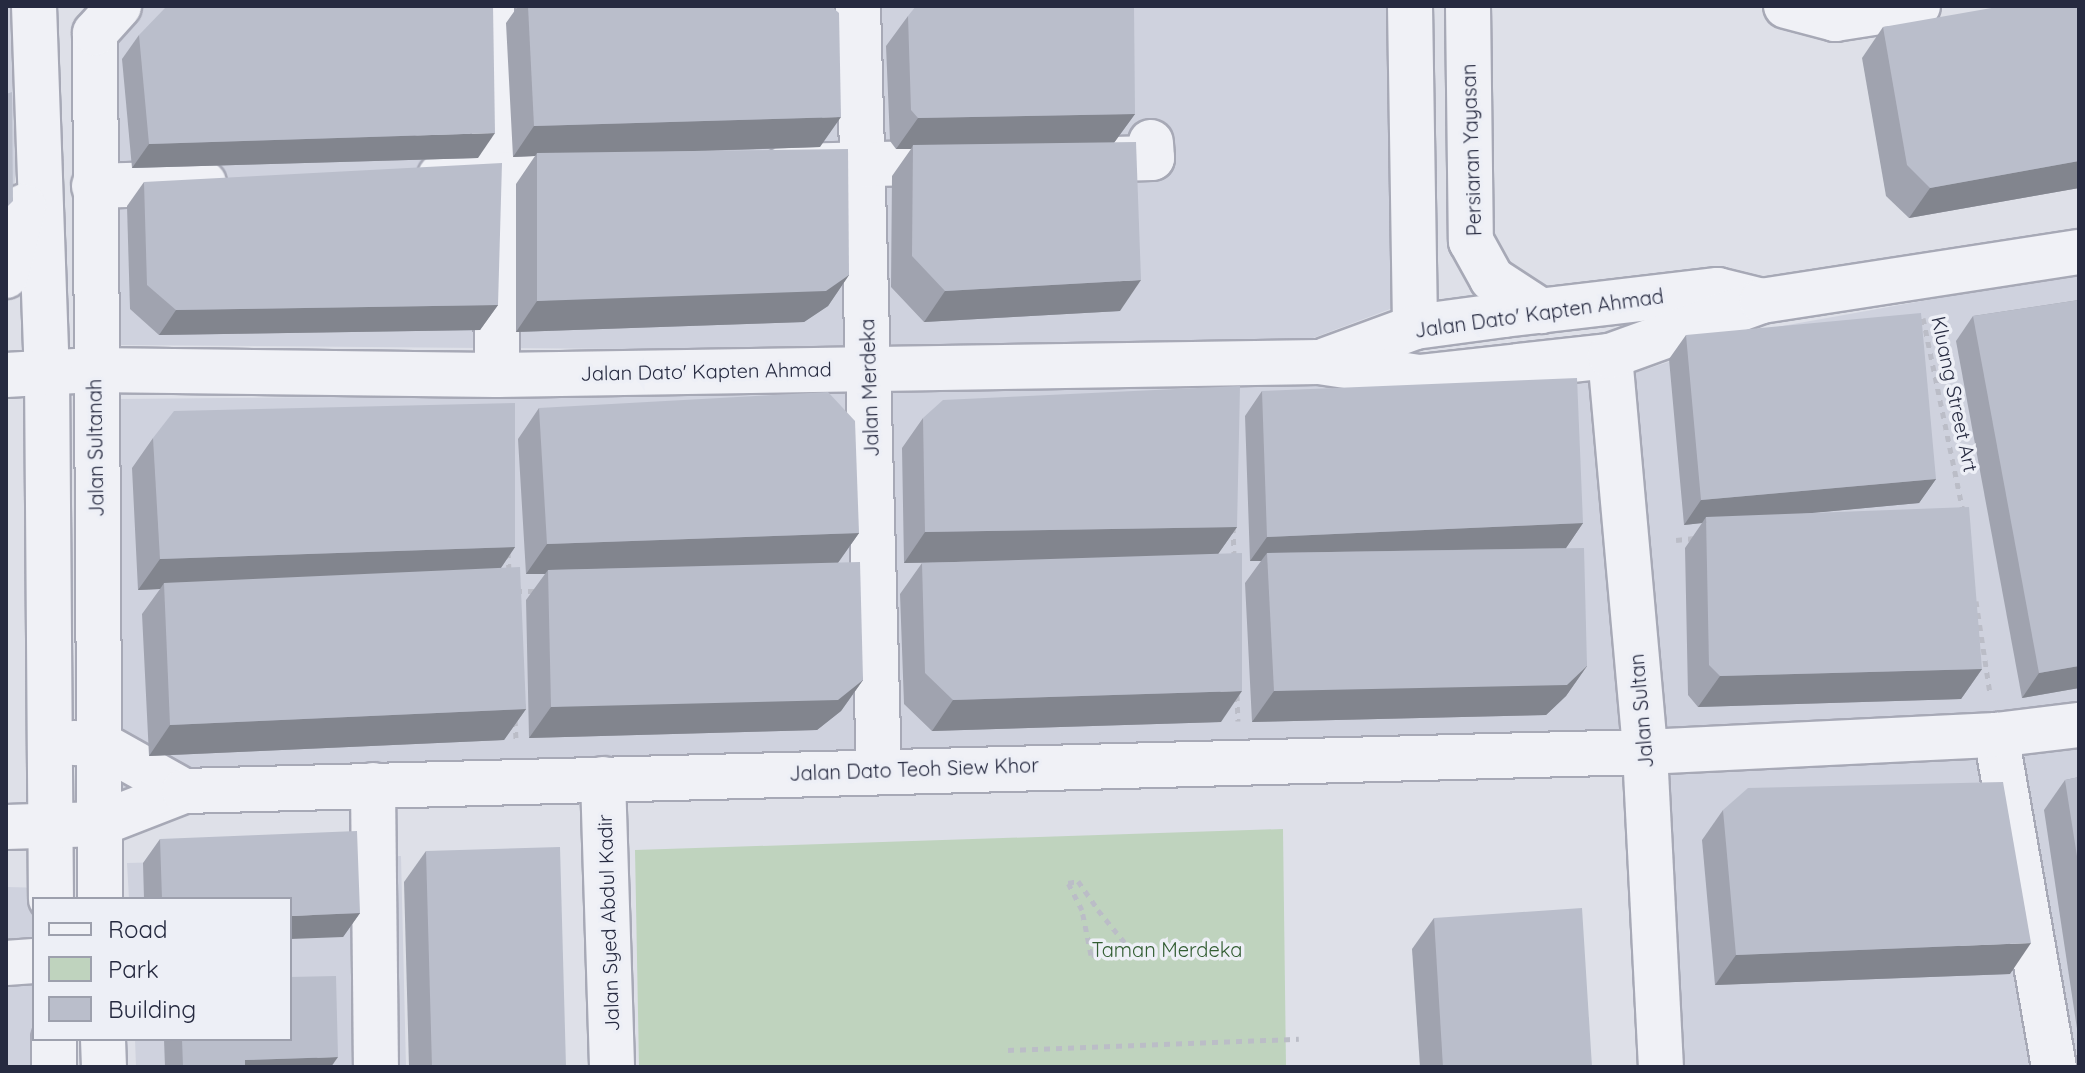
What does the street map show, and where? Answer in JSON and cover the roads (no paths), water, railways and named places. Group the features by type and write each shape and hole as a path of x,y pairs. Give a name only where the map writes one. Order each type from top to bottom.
{"street":[{"path":"6,276 16,253 34,6"},
{"name":"Jalan Sultanah","path":"100,897 93,370 95,33 119,6"},
{"path":"492,6 497,174 497,375"},
{"name":"Jalan Merdeka","path":"858,6 879,770"},
{"path":"1410,6 1415,327"},
{"name":"Persiaran Yayasan","path":"1468,6 1471,241 1492,279 1541,311"},
{"path":"1786,6 1835,19 1918,6"},
{"path":"27,105 27,373 50,741 51,897"},
{"path":"751,167 1152,158 1151,142"},
{"path":"404,177 624,171"},
{"path":"94,186 249,181"},
{"name":"Jalan Dato' Kapten Ahmad","path":"27,373 93,370 497,375 1319,362 1419,377 1610,356 1762,301 2079,252"},
{"name":"Jalan Dato' Kapten Ahmad","path":"1319,362 1415,327 1718,290 1762,301"},
{"name":"Jalan Sultan","path":"1610,356 1645,752 1661,1067"},
{"name":"Jalan Dato Teoh Siew Khor","path":"184,791 879,770 1645,752 1996,735 2079,725"},
{"path":"1996,735 2054,1067"},
{"path":"50,741 100,744 184,791"},
{"name":"Jalan Syed Abdul Kadir","path":"603,779 612,1067"},
{"path":"373,785 376,1067"},
{"path":"6,827 99,824 184,791"},
{"path":"6,963 32,961"},
{"path":"54,1041 54,1067"},
{"path":"103,1041 104,1067"}],"park label":[{"name":"Taman Merdeka","path":"1167,949"}]}
